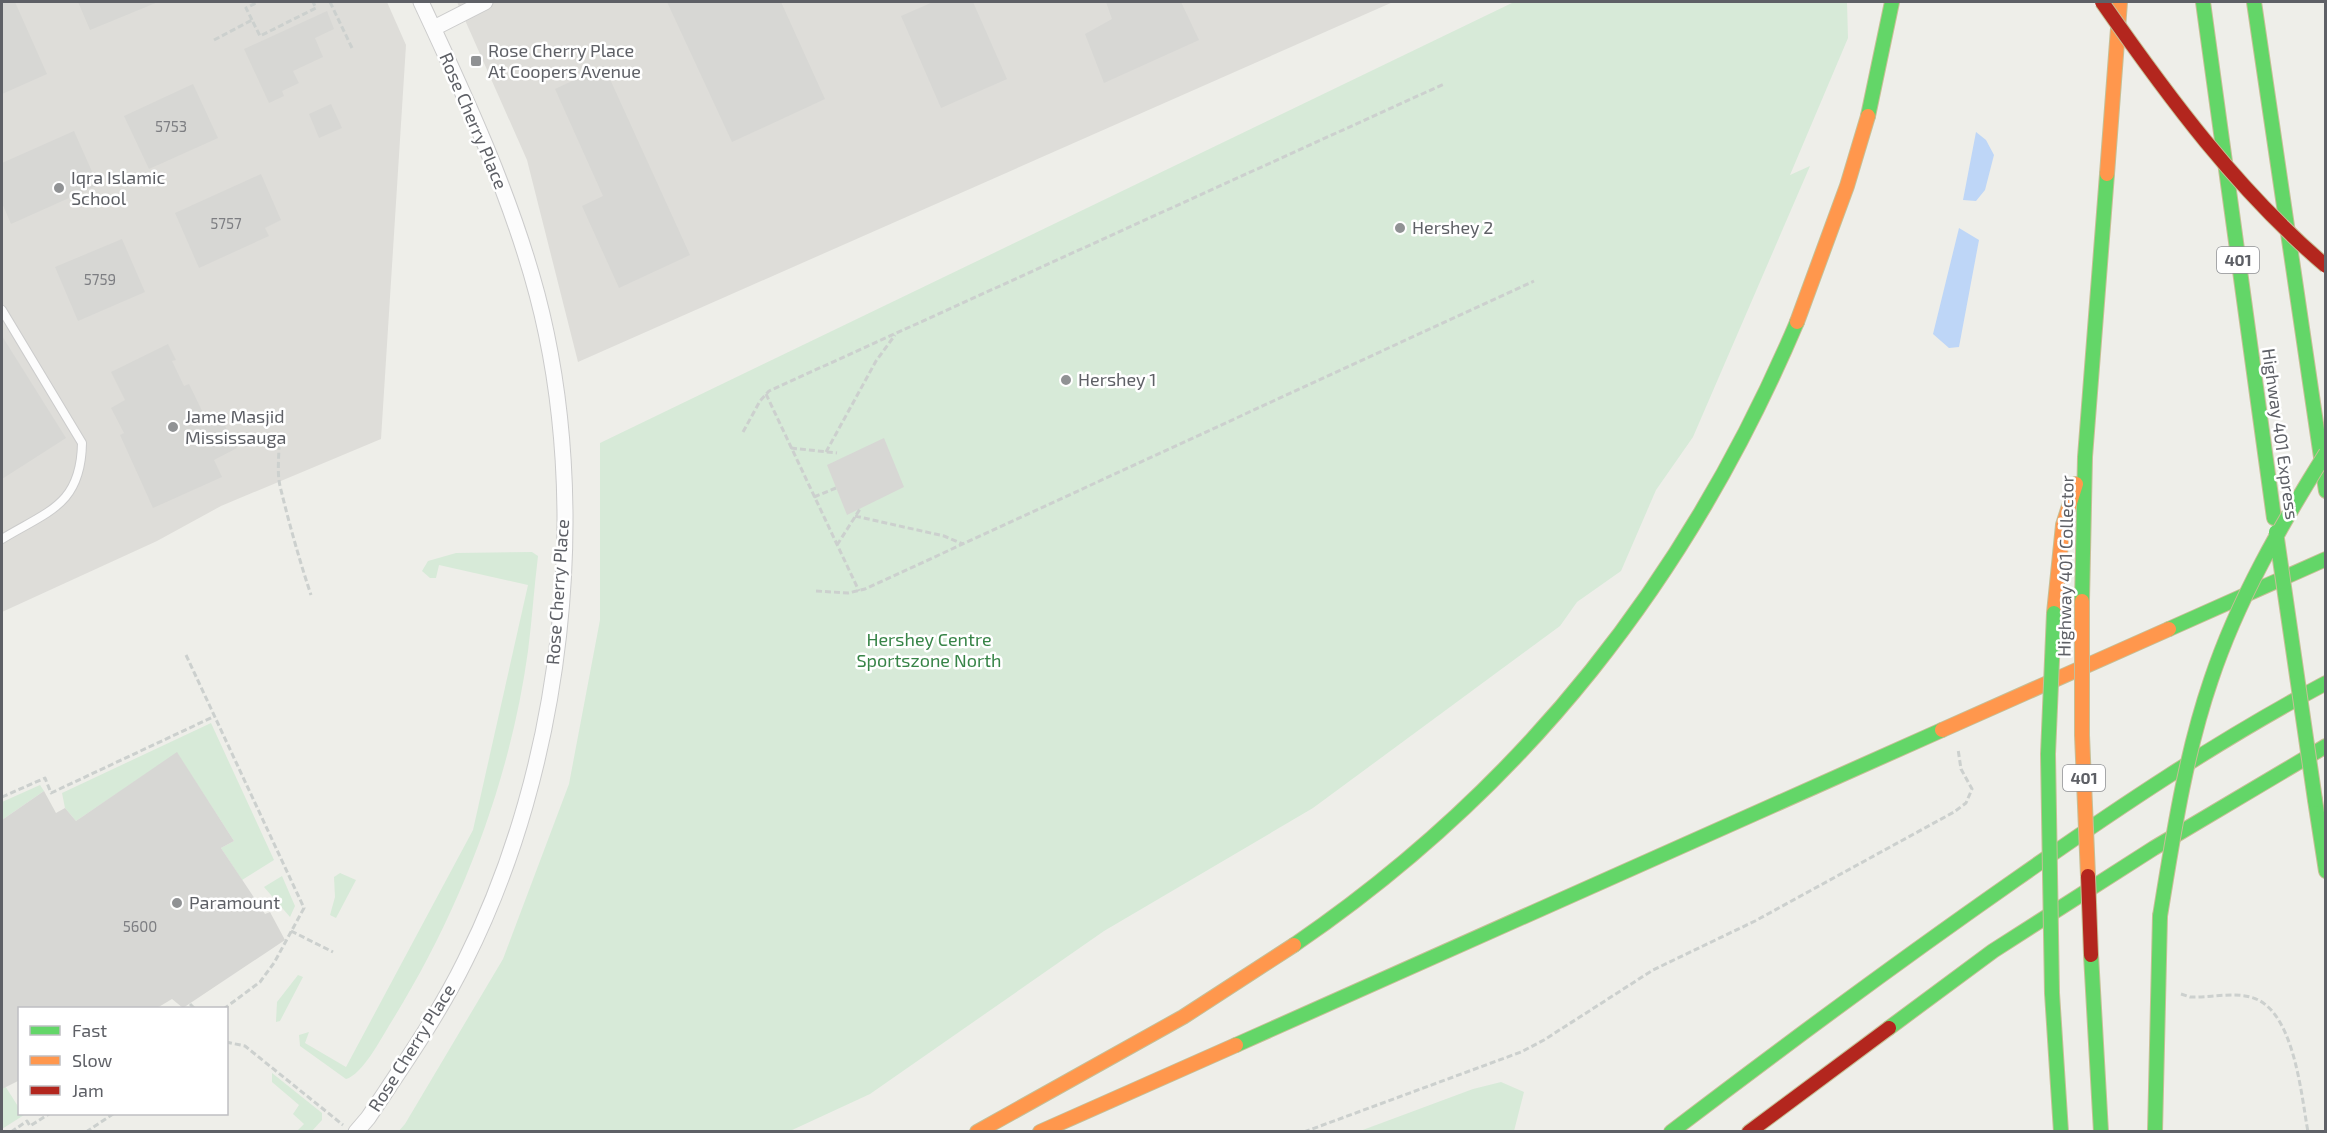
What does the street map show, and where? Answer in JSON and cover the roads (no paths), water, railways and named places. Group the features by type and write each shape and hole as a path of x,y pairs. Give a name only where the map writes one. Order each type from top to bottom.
{"highway":[{"path":"977,1131 1185,1016 1300,940 1409,859 1481,795 1547,724 1606,653 1663,574 1713,495 1762,403 1799,321 1831,237 1868,117 1892,2"},
{"path":"2102,2 2174,107 2250,197 2325,266"},
{"name":"Highway 401 Collector","path":"2101,1131 2082,735 2082,602 2085,457 2120,2"},
{"name":"Highway 401 Express","path":"2203,2 2325,871"},
{"name":"Highway 401 Express","path":"2254,2 2325,491"},
{"path":"2155,1131 2160,916 2178,809 2201,713 2224,646 2277,529 2325,453"},
{"path":"2061,1131 2052,993 2048,754 2054,613 2062,525 2085,457"},
{"path":"1040,1131 2325,559"},
{"path":"1671,1131 1880,974 2151,785 2263,715 2325,683"},
{"path":"1749,1131 1993,951 2154,848 2325,746"}],"street":[{"name":"Rose Cherry Place","path":"356,1131 368,1118 437,1014 465,961 509,860 542,744 552,686 561,600 564,490 560,430 553,373 538,296 497,175 421,2"},
{"path":"434,28 485,2"}],"lane":[{"path":"2,310 82,443 82,463 75,487 60,504 2,539"}],"water":[{"path":"1976,132 1986,140 1994,155 1985,190 1976,201 1963,200"},
{"path":"1959,228 1979,240 1959,347 1949,348 1933,334"}],"place":[{"name":"Rose Cherry Place At Coopers Avenue","path":"476,61"},
{"name":"Iqra Islamic School","path":"59,188"},
{"name":"Hershey 2","path":"1400,228"},
{"name":"Hershey 1","path":"1066,380"},
{"name":"Jame Masjid Mississauga","path":"173,427"},
{"name":"Paramount","path":"177,903"}],"park label":[{"name":"Hershey Centre Sportszone North","path":"929,650"}]}
